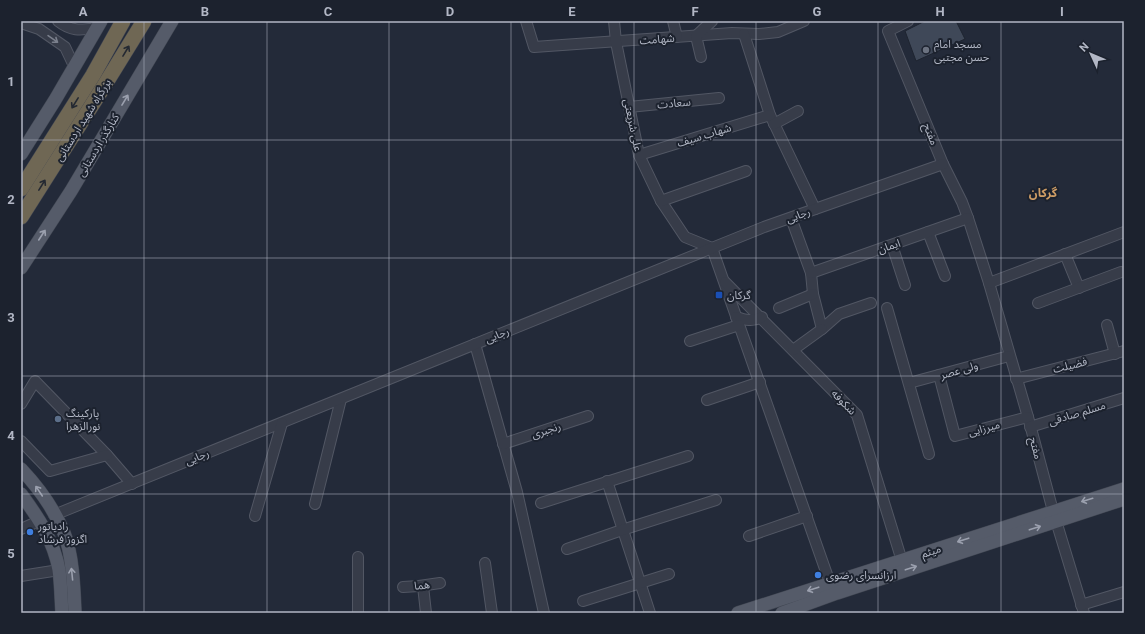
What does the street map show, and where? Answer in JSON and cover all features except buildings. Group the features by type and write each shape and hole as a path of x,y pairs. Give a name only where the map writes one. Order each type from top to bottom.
{"highway":[{"name":"بزرگراه شهید اردستانی","path":"21,188 93,75 123,21"},
{"name":"بزرگراه شهید اردستانی","path":"21,217 144,21"}],"main road":[{"name":"کنارگذر اردستانی","path":"21,268 71,191 172,21"},
{"path":"21,154 55,100 99,24"},
{"path":"21,469 32,480 64,534 71,564 75,613"},
{"name":"میثم","path":"782,613 1054,516 1124,489"},
{"path":"21,494 50,540 59,570 62,613"},
{"name":"میثم","path":"740,613 902,561 1054,516 1124,499"},
{"path":"39,521 54,515"}],"street":[{"path":"58,21 65,26 77,30 99,24"},
{"name":"شهامت","path":"526,21 534,47 677,37 778,32 804,21"},
{"name":"علی شریعتی","path":"614,21 616,42 639,155 661,201 685,237 712,248"},
{"path":"673,21 677,37"},
{"path":"701,56 696,36 712,21"},
{"name":"مفتح","path":"906,22 888,30 943,164 962,202 968,218 989,282 1009,356 1028,417 1054,516 1083,609"},
{"path":"21,23 39,29 65,48 74,66"},
{"path":"744,34 772,120 815,209"},
{"name":"سعادت","path":"629,107 719,98"},
{"name":"شهاب سیف","path":"639,155 772,120 798,111"},
{"name":"رجایی","path":"54,515 712,248 815,209 943,164"},
{"path":"661,201 746,171"},
{"path":"791,218 811,273 813,294 822,329"},
{"name":"ایمان","path":"811,273 968,218"},
{"path":"928,232 945,276"},
{"path":"989,282 1124,232"},
{"path":"892,245 905,285"},
{"path":"712,248 830,583"},
{"path":"1066,254 1079,288"},
{"path":"1038,303 1121,272"},
{"name":"شکوفه","path":"724,281 857,415 902,561"},
{"path":"779,308 813,294"},
{"path":"793,350 822,329 838,314 871,303"},
{"path":"887,308 929,454"},
{"path":"690,341 737,321 756,320 762,318"},
{"path":"1107,325 1120,352"},
{"path":"475,344 517,492 544,613"},
{"name":"فضیلت","path":"1016,379 1120,352"},
{"name":"ولی عصر","path":"909,383 1009,356"},
{"name":"میرزایی","path":"938,375 955,436 1028,417"},
{"path":"21,404 35,380 107,454 132,484"},
{"path":"707,400 760,382"},
{"name":"مسلم صادقی","path":"1030,427 1124,398"},
{"path":"316,504 341,399"},
{"name":"رنجبری","path":"503,444 588,416"},
{"path":"255,516 282,423"},
{"path":"21,441 50,471 107,454"},
{"path":"541,503 688,456"},
{"path":"606,481 650,613"},
{"path":"568,549 716,500"},
{"path":"749,536 807,516"},
{"path":"21,529 39,521"},
{"path":"358,557 358,613"},
{"path":"485,563 492,613"},
{"path":"21,576 59,570"},
{"path":"583,601 669,574"},
{"name":"هما","path":"403,587 440,583"},
{"path":"423,586 426,613"},
{"path":"1083,609 1124,592"}],"place":[{"name":"مسجد امام حسن مجتبی","path":"926,50"},
{"name":"گرکان","path":"719,295"},
{"name":"پارکینگ نورالزهرا","path":"58,419"},
{"name":"رادیاتور اگزوز فرشاد","path":"30,532"},
{"name":"ارزانسرای رضوی","path":"818,575"}],"district":[{"name":"گرکان","path":"1043,193"}]}
